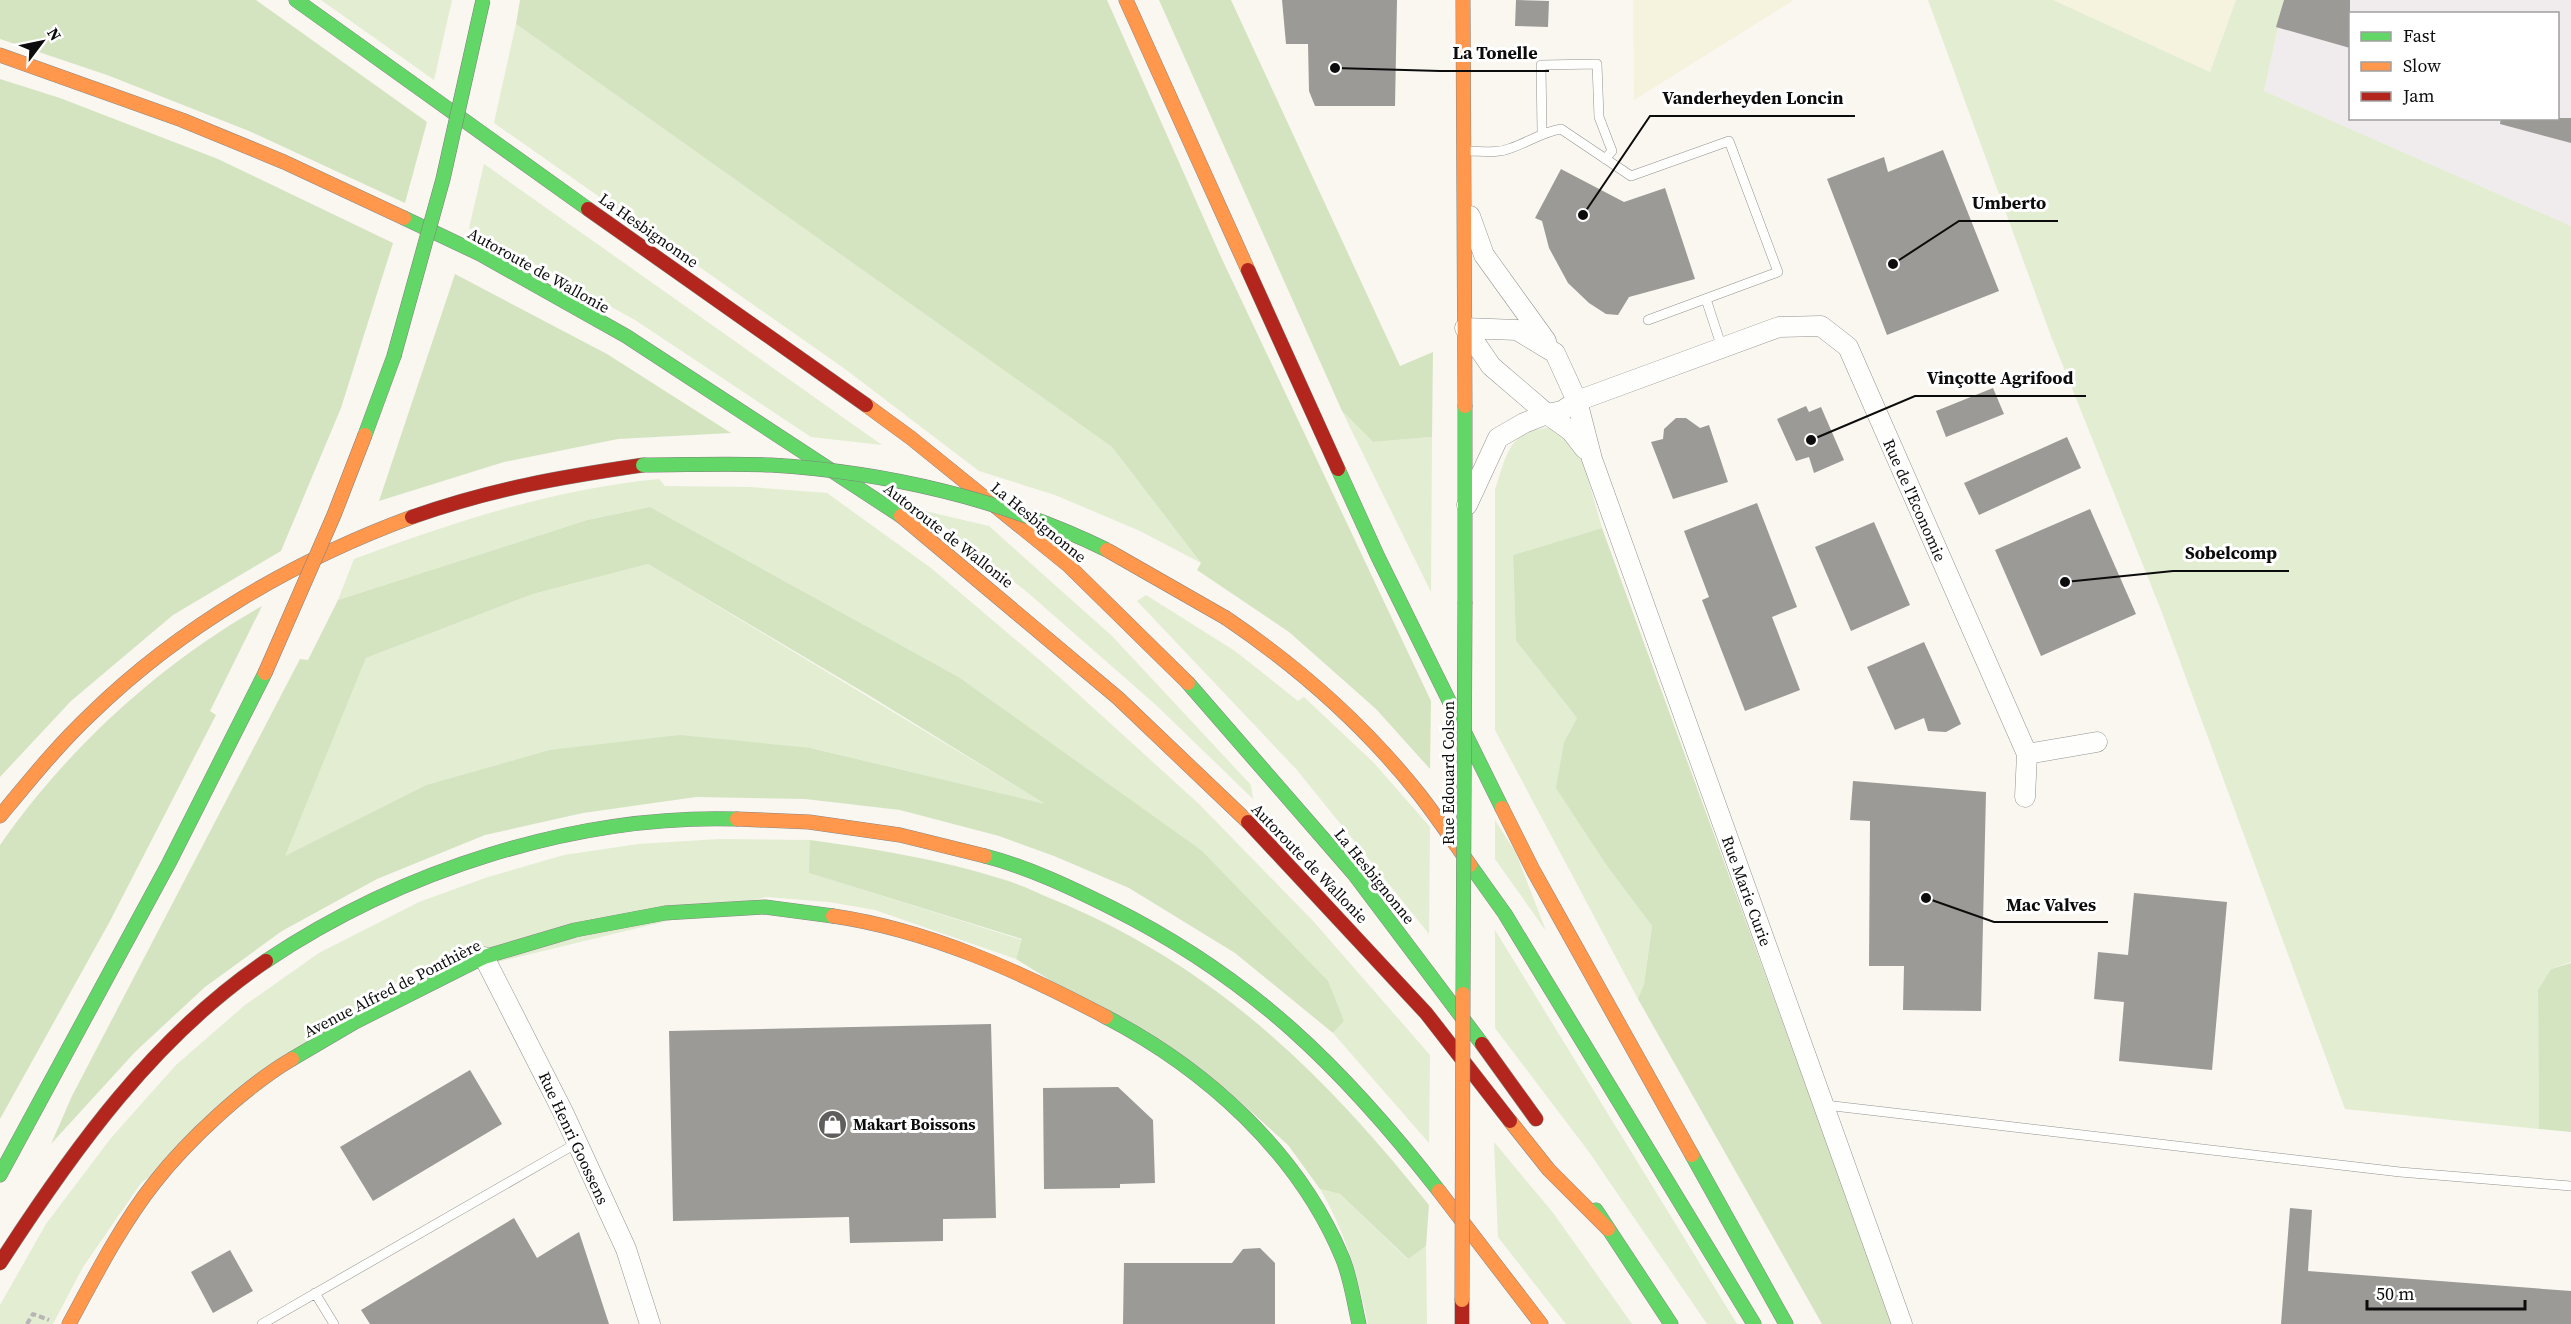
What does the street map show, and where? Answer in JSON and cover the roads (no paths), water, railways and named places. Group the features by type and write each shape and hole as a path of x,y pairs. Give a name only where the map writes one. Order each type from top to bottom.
{"main road":[{"name":"La Hesbignonne","path":"296,0 513,157 729,306 882,417 1068,565 1177,670 1354,874 1448,995 1545,1131"},
{"path":"0,1175 169,863 265,674 334,515 394,356 430,239 463,103 483,0"},
{"path":"1126,0 1378,556 1533,870 1786,1324"},
{"path":"1461,194 1463,0"},
{"name":"Autoroute de Wallonie","path":"0,55 182,120 284,162 480,254 626,336 896,512 1118,698 1261,834 1426,1013 1549,1170 1608,1229"},
{"name":"Rue Edouard Colson","path":"1461,194 1465,328 1466,506 1462,1324"},
{"path":"0,816 52,753 122,685 236,602 313,559 400,521 489,493 565,476 643,465 772,465 844,472 910,484 1001,507 1080,537 1155,574 1227,618 1263,643 1347,716 1418,793 1505,914 1754,1324"},
{"path":"0,1263 47,1188 97,1121 155,1058 211,1003 272,958 329,922 459,865 526,843 601,827 731,817 805,821 887,830 953,846 1019,867 1091,895 1163,932 1240,984 1315,1048 1387,1126 1541,1324"},
{"name":"Avenue Alfred de Ponthière","path":"69,1324 102,1263 155,1182 222,1112 287,1062 355,1022 484,957 575,930 665,913 765,907 851,919 937,942 1044,984 1130,1029 1202,1078 1258,1130 1312,1198 1343,1259 1359,1324"},
{"path":"1578,1180 1671,1324"}],"street":[{"path":"1461,194 1484,255 1524,315 1555,353 1576,401 1592,459"},
{"name":"Rue de l'Economie","path":"1466,506 1481,479 1498,438 1547,414 1562,411 1576,401 1779,327 1821,326 1848,347 2027,754 2025,797"},
{"path":"1465,328 1517,330 1555,353"},
{"path":"1465,328 1491,366 1547,414 1571,431 1592,459"},
{"name":"Rue Marie Curie","path":"1592,459 1902,1324"},
{"path":"2027,754 2097,742"},
{"name":"Rue Henri Goossens","path":"484,957 577,1143 626,1249 650,1324"}],"lane":[{"path":"1542,132 1541,64 1597,64 1599,117 1612,151 1605,159"},
{"path":"1462,151 1499,152 1512,148 1542,132 1561,129 1631,176 1730,141 1778,272 1648,320"},
{"path":"1706,298 1722,348"},
{"path":"1825,1105 2400,1172 2571,1185"},
{"path":"262,1324 577,1143"},
{"path":"315,1293 334,1324"}],"place":[{"name":"La Tonelle","path":"1335,68"},
{"name":"Vanderheyden Loncin","path":"1583,215"},
{"name":"Umberto","path":"1893,264"},
{"name":"Vinçotte Agrifood","path":"1811,440"},
{"name":"Sobelcomp","path":"2065,582"},
{"name":"Mac Valves","path":"1926,898"},
{"name":"Makart Boissons","path":"832,1124"}]}
